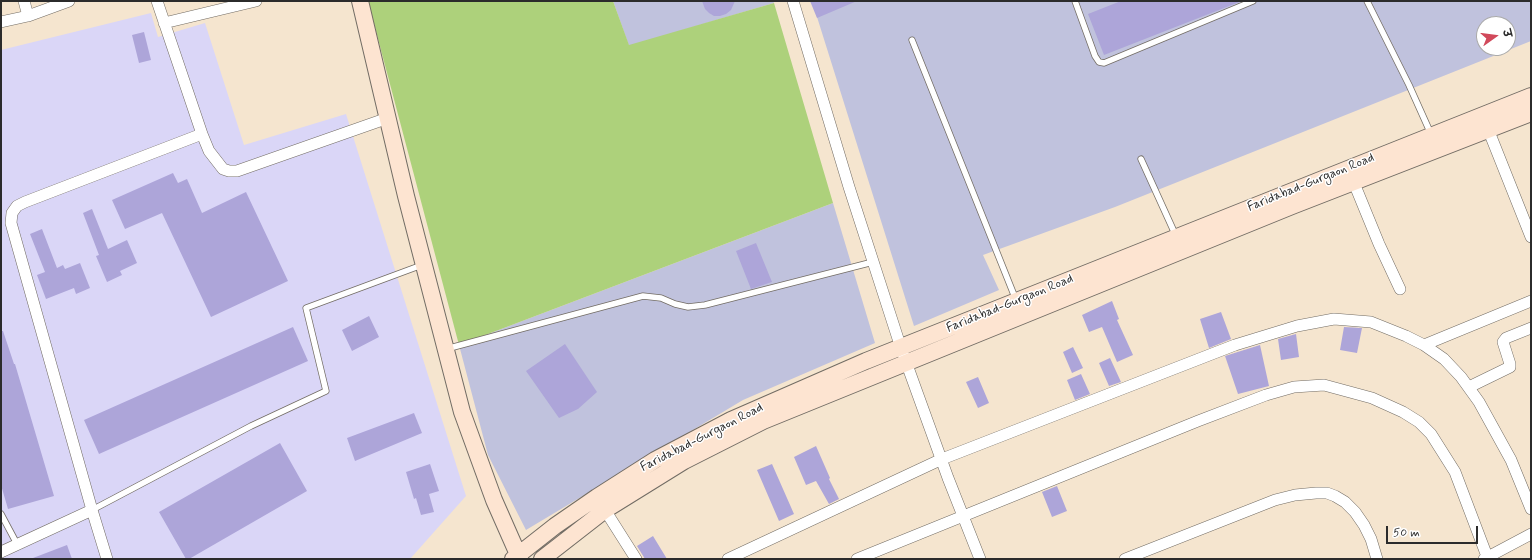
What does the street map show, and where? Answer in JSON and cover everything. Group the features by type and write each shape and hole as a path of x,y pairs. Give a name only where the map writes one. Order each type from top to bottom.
{"main road":[{"path":"360,1 424,265 462,412 494,500 517,557"},
{"name":"Faridabad-Gurgaon Road","path":"542,559 605,510 684,461 763,421 1016,301 1531,96"},
{"name":"Faridabad-Gurgaon Road","path":"517,557 597,497 655,460 731,420 1354,183 1531,113"}],"street":[{"path":"24,1 28,16"},
{"path":"1,22 28,16 69,1"},
{"path":"157,1 202,134 209,151 223,169 237,171 388,118"},
{"path":"164,23 225,5 256,1"},
{"path":"793,1 849,187 903,355 980,559"},
{"path":"1482,115 1531,237"},
{"path":"107,559 11,223 12,213 17,206 25,202 202,134"},
{"path":"1354,183 1379,244 1400,289"},
{"path":"1424,345 1531,301"},
{"path":"728,559 942,459 1235,345 1297,326 1334,319 1371,322 1424,345 1444,359 1479,402 1501,440 1531,509"},
{"path":"1468,387 1508,369 1510,364 1503,342 1506,338 1531,328"},
{"path":"857,559 1266,395 1294,387 1324,385 1372,398 1404,412 1431,434 1456,472 1487,558 1531,534"},
{"path":"1126,559 1275,500 1295,495 1316,493 1327,493 1335,496 1345,502 1356,512 1371,539 1377,559"},
{"path":"1,552 92,510"},
{"path":"605,510 636,559"}],"lane":[{"path":"1075,1 1095,56 1099,62 1104,63 1253,1"},
{"path":"1367,1 1409,85 1431,135"},
{"path":"912,40 1016,301"},
{"path":"1141,159 1176,237"},
{"path":"446,350 643,296 661,298 675,304 688,307 705,305 873,262"},
{"path":"92,510 251,426 326,391 306,308 424,265"},
{"path":"1,514 17,544"}],"shaded area":[{"path":"613,1 773,1 774,3 629,46"},
{"path":"812,1 1531,1 1531,41 1516,47 1516,16 1476,16 1476,56 1493,56 1115,207 983,255 999,290 914,326"},
{"path":"151,13 158,37 205,23 244,145 346,114 466,496 410,559 1,559 1,50"},
{"path":"833,203 875,343 743,400 526,530 488,455 459,345"}],"green space":[{"path":"368,1 613,1 629,45 774,3 833,203 459,345"}],"building":[{"path":"702,1 735,1 731,10 726,14 714,16 705,9"},
{"path":"810,1 857,1 817,18"},
{"path":"1121,1 1242,1 1104,55 1088,14"},
{"path":"144,32 151,60 139,63 132,35"},
{"path":"173,173 178,183 187,179 202,213 246,192 288,281 211,317 162,213 125,229 112,200"},
{"path":"92,209 108,249 127,240 137,263 120,271 122,275 107,282 96,256 99,255 83,213"},
{"path":"42,229 57,268 63,265 65,269 80,263 90,288 76,294 74,288 46,299 37,275 45,272 30,234"},
{"path":"756,243 772,282 751,289 736,251"},
{"path":"1112,301 1119,319 1117,320 1133,355 1117,362 1102,327 1089,332 1082,315"},
{"path":"1221,312 1231,339 1209,348 1200,319"},
{"path":"369,316 379,337 352,351 342,330"},
{"path":"293,327 308,361 99,454 84,420"},
{"path":"1344,327 1362,328 1357,353 1340,350"},
{"path":"1,331 3,331 15,364 54,496 8,509 1,485"},
{"path":"1296,334 1299,357 1281,360 1278,339"},
{"path":"565,344 597,392 578,409 559,418 526,371"},
{"path":"1260,345 1269,386 1238,394 1225,356"},
{"path":"1073,347 1083,368 1072,373 1063,352"},
{"path":"1110,358 1121,382 1109,386 1099,363"},
{"path":"1081,374 1090,394 1075,400 1067,380"},
{"path":"978,377 989,403 978,408 966,382"},
{"path":"414,413 422,433 355,461 347,438"},
{"path":"280,443 307,491 189,559 186,559 159,512"},
{"path":"816,446 830,478 829,479 839,499 829,504 816,481 806,485 794,457"},
{"path":"430,464 439,491 429,494 434,512 421,515 416,498 414,499 406,472"},
{"path":"772,464 794,514 779,521 757,470"},
{"path":"1057,486 1067,511 1052,517 1042,492"},
{"path":"653,536 667,559 645,559 637,546"},
{"path":"67,545 72,559 33,559 33,558"}]}
